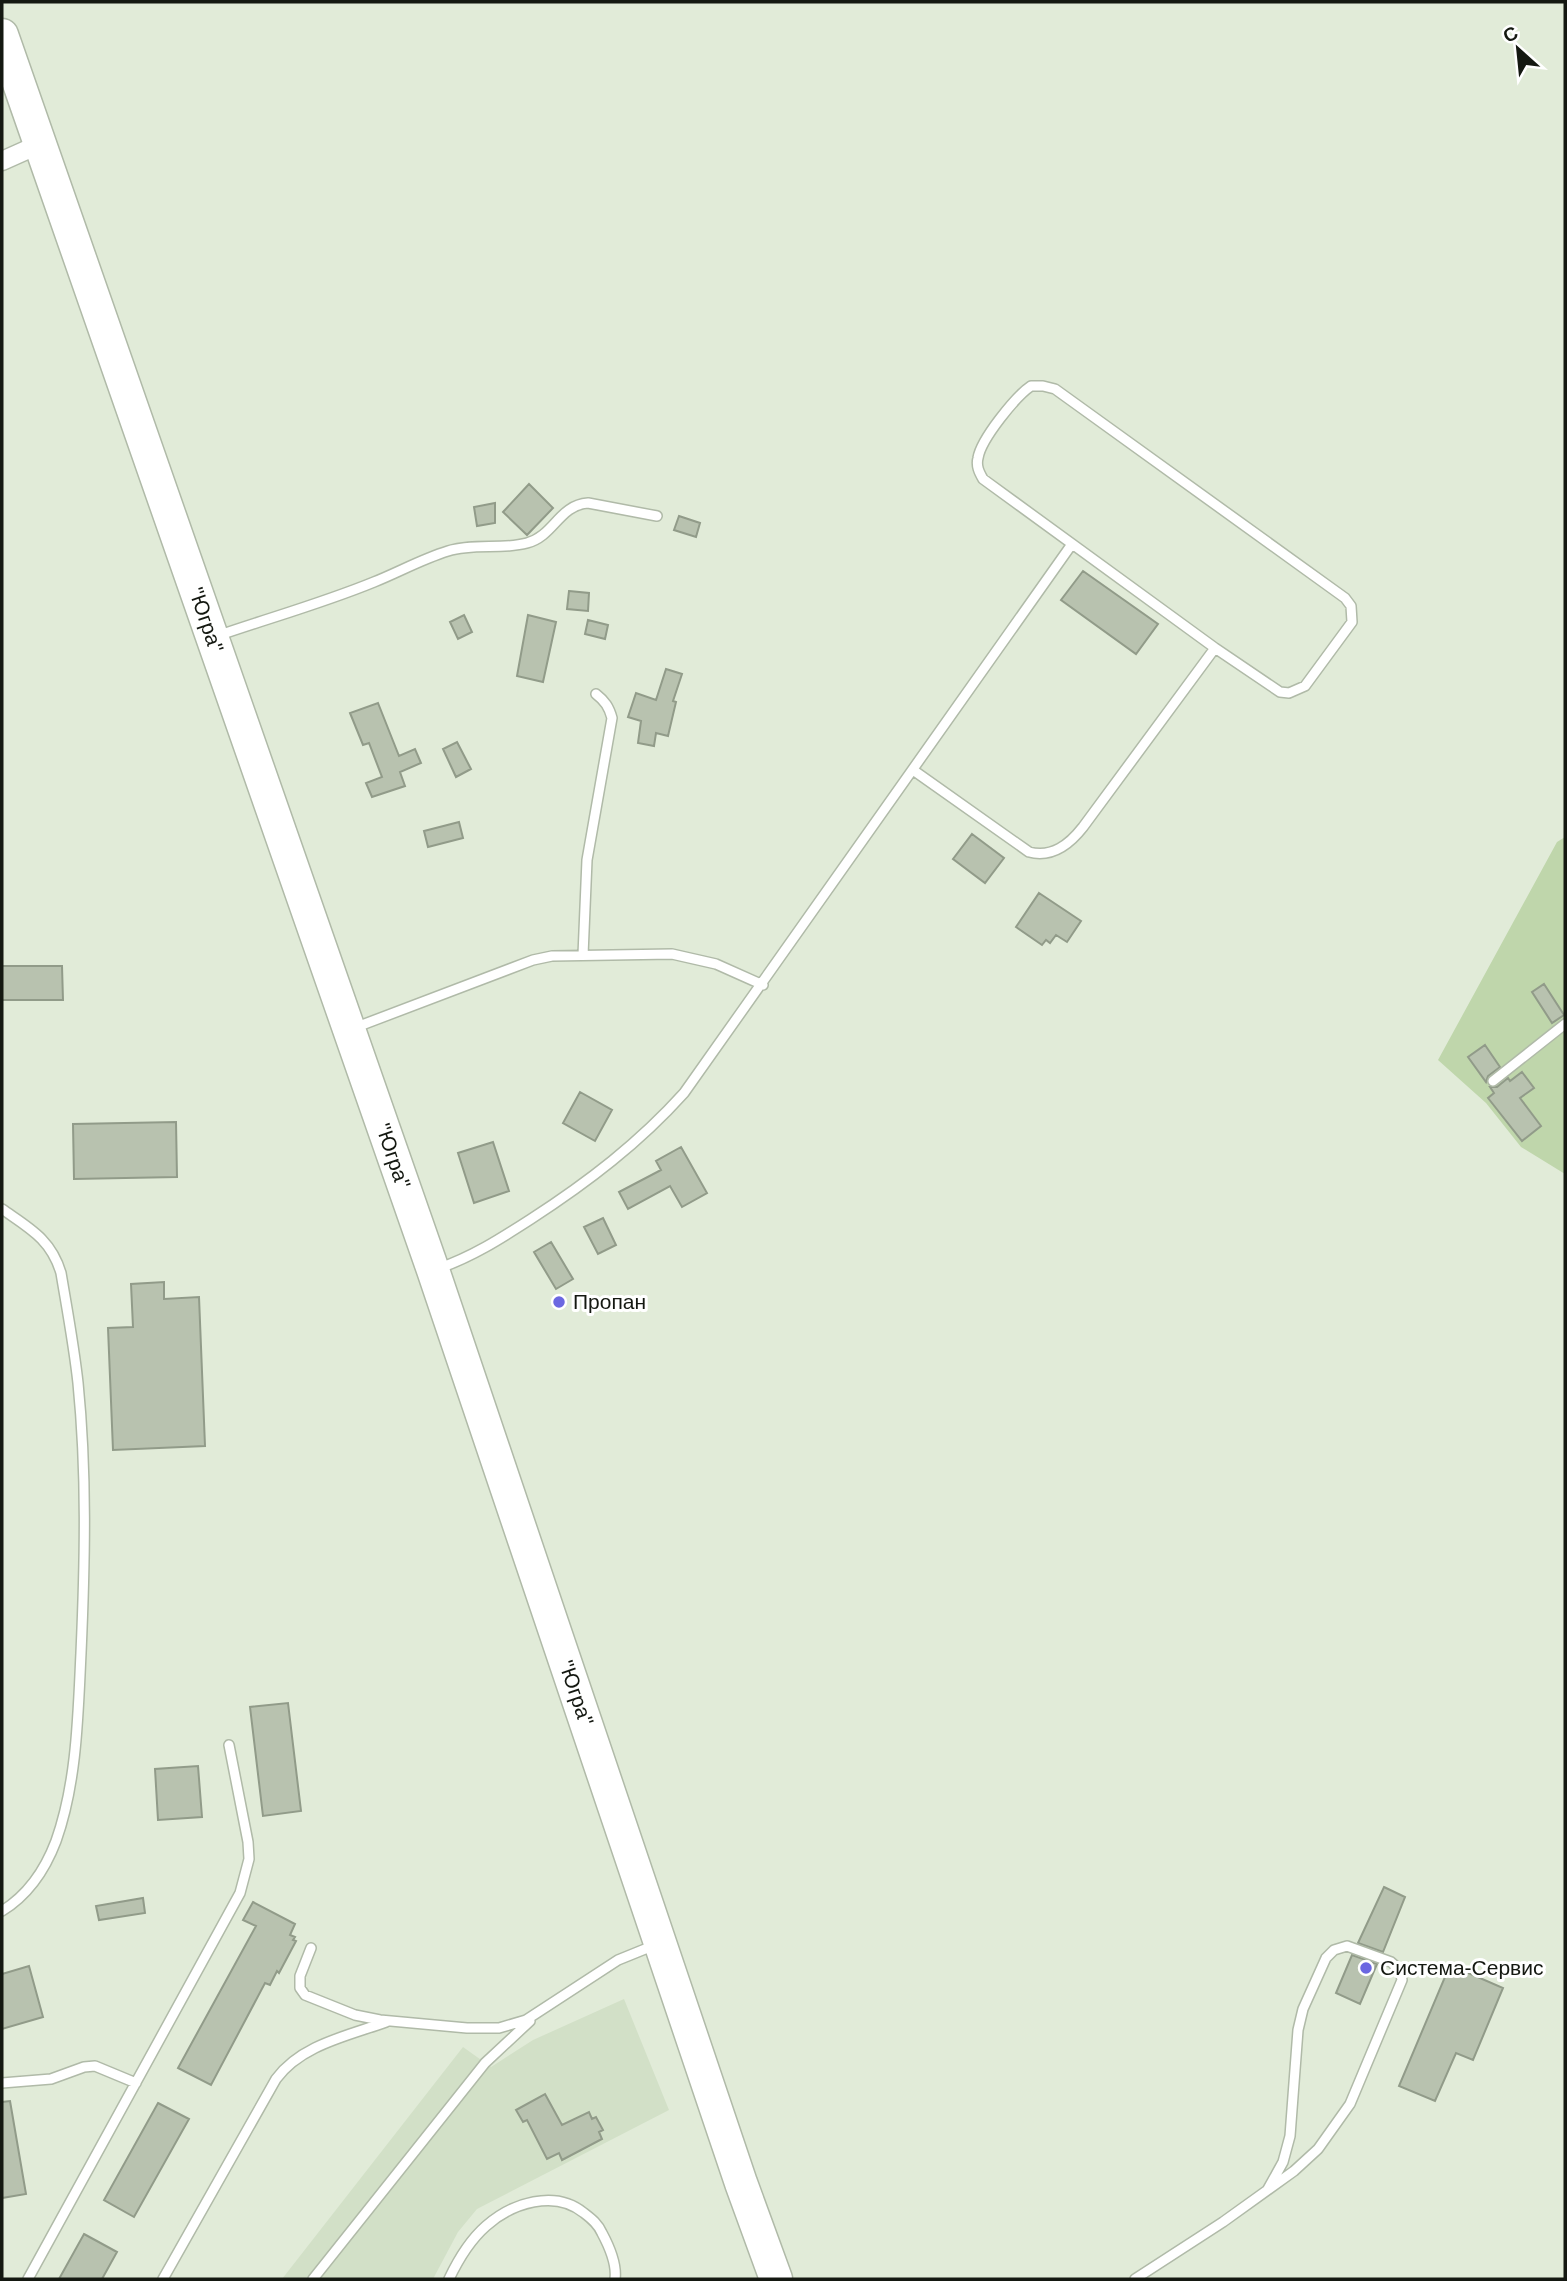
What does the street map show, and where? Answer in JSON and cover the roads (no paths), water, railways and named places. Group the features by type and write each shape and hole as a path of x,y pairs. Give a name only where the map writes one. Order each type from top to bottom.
{"highway":[{"name":"\"Югра\"","path":"2,35 433,1270 741,2183 776,2279"}],"street":[{"path":"2,160 40,145"}],"lane":[{"path":"1031,386 1055,389 1345,598 1351,606 1352,622 1305,686 1296,691 1279,692 1214,648 983,479 977,460 981,448 1021,393 1031,386"},
{"path":"212,638 349,592 446,551 530,543 553,526 571,506 588,503 657,516"},
{"path":"433,1270 480,1252 570,1194 641,1138 684,1093 763,985 1072,544"},
{"path":"913,770 1029,852 1040,855 1051,853 1075,837 1083,827 1214,648"},
{"path":"583,956 587,860 612,718 610,708 596,694"},
{"path":"349,1030 533,960 552,956 672,954 694,957 763,985"},
{"path":"1493,1081 1565,1024"},
{"path":"2,1209 48,1244 56,1255 61,1273 78,1381 85,1516 79,1707 63,1818 46,1864 33,1884 19,1899 2,1911"},
{"path":"28,2279 231,1910 245,1878 249,1859 248,1842 229,1745"},
{"path":"312,1948 300,1976 300,1988 305,1995 355,2015 467,2028 499,2028 515,2025 542,2011 618,1960 660,1943"},
{"path":"1135,2279 1294,2172 1318,2149 1350,2104 1402,1980 1400,1970 1391,1962 1347,1946 1334,1950 1326,1958 1303,2009 1298,2030 1290,2136 1283,2162 1268,2189"},
{"path":"313,2279 485,2063 542,2011"},
{"path":"163,2279 276,2079 286,2066 309,2050 391,2021"},
{"path":"2,2083 51,2079 71,2070 95,2066 136,2083"},
{"path":"449,2279 461,2256 486,2226 515,2207 545,2199 573,2204 599,2225 609,2247 617,2276 615,2279"}],"place":[{"name":"Пропан","path":"559,1302"},
{"name":"Система-Сервис","path":"1366,1968"}]}
